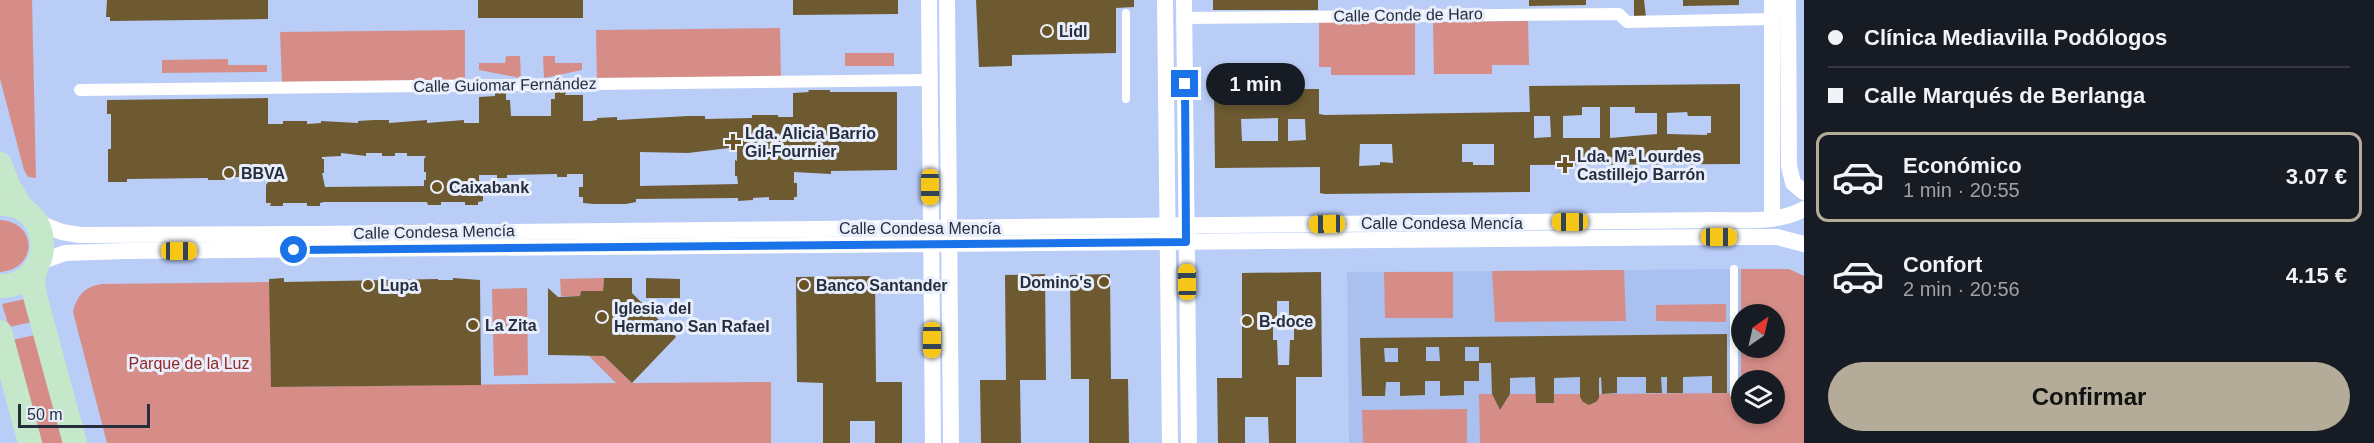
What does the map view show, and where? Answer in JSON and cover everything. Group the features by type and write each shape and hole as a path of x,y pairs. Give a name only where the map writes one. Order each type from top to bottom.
{"main road":[{"path":"0,164 19,212 43,240 33,280 35,296 75,443"},
{"path":"0,286 21,282 38,265"},
{"path":"0,332 30,443"}],"street":[{"path":"929,0 933,443"},
{"path":"947,0 949,227 958,244 950,275 951,443"},
{"path":"1165,0 1170,443"},
{"path":"1184,0 1189,443"},
{"path":"1772,0 1772,219"},
{"path":"1788,0 1789,166 1793,183 1804,192"},
{"name":"Calle Conde de Haro","path":"1184,18 1619,14 1627,22 1772,19"},
{"name":"Calle Guiomar Fernández","path":"80,90 930,80"},
{"path":"912,228 925,208 930,187"},
{"path":"1150,225 1161,208 1167,188"},
{"name":"Calle Condesa Mencía","path":"19,212 62,232 80,235 133,235 1772,219 1790,216 1804,209"},
{"name":"Calle Condesa Mencía","path":"38,265 65,253 80,252 1777,237 1804,244"},
{"path":"1187,267 1195,251 1208,242"}],"lane":[{"path":"1126,13 1126,99"},
{"path":"1734,269 1734,370"}],"shaded area":[{"path":"1741,269 1741,304 1731,304 1731,358 1741,358 1741,370 1731,370 1731,424 1741,424 1741,443 1349,443 1347,272"}],"green space":[{"path":"0,0 32,0 36,178 28,177 24,170 0,79"},
{"path":"1528,21 1529,65 1492,65 1492,74 1434,74 1433,22"},
{"path":"1319,22 1415,22 1415,75 1331,75 1331,67 1319,67"},
{"path":"780,28 781,80 597,82 596,30"},
{"path":"465,30 465,80 282,82 280,32"},
{"path":"845,53 894,53 894,66 845,66"},
{"path":"506,56 520,56 521,78 479,70 479,63 505,63"},
{"path":"543,56 555,56 555,63 582,63 582,70 544,78"},
{"path":"228,59 228,65 267,65 267,72 162,73 162,60"},
{"path":"0,220 12,223 21,229 27,237 28,246 27,255 21,263 12,269 0,272"},
{"path":"1741,269 1789,269 1804,276 1804,443 1480,443 1479,394 1492,394 1500,410 1510,394 1536,394 1536,403 1554,403 1554,394 1580,394 1583,402 1589,405 1596,402 1599,394 1731,393 1731,424 1785,424 1785,370 1741,370 1741,358 1785,358 1785,304 1741,304"},
{"path":"1624,270 1626,321 1495,322 1492,271"},
{"path":"1384,272 1453,272 1453,318 1385,318"},
{"path":"604,278 603,291 581,291 580,296 561,296 560,279"},
{"name":"Parque de la Luz","path":"270,282 271,387 616,383 588,355 604,356 632,383 771,382 771,443 107,443 73,312 82,293 90,287 101,284"},
{"path":"527,288 528,375 494,376 492,289"},
{"path":"25,299 32,322 9,327 2,304"},
{"path":"1726,304 1726,322 1656,321 1656,305"},
{"path":"35,335 64,443 40,443 12,340"},
{"path":"1467,409 1467,443 1363,443 1362,410"}],"building":[{"path":"107,0 268,0 268,19 110,21 110,17 106,17"},
{"path":"478,0 583,0 583,18 478,18"},
{"path":"793,0 898,0 898,14 793,15"},
{"name":"Lidl","path":"976,0 1134,0 1134,7 1116,8 1116,53 1012,55 1012,66 979,67"},
{"path":"1213,0 1318,0 1318,10 1213,10"},
{"path":"1529,0 1586,0 1586,5 1529,6"},
{"path":"1634,0 1644,0 1646,17 1634,18"},
{"path":"1683,0 1739,0 1739,5 1683,6"},
{"path":"1740,84 1740,164 1530,165 1530,192 1325,194 1320,193 1320,167 1215,168 1214,89 1319,89 1319,114 1325,115 1530,112 1529,86","holes":["1582,107 1600,107 1600,138 1563,138 1563,116 1582,115","1610,107 1635,107 1635,113 1657,113 1657,134 1610,138","1687,112 1688,116 1711,116 1711,133 1707,135 1667,134 1667,113","1534,116 1550,116 1551,137 1534,138","1278,118 1278,141 1242,141 1241,119","1288,119 1305,119 1306,140 1288,141","1360,144 1392,144 1393,163 1380,162 1380,165 1359,166","1462,144 1494,144 1494,165 1473,165 1473,162 1462,162"]},
{"path":"808,90 897,92 897,170 831,171 831,174 794,172 797,197 794,197 794,200 769,200 769,197 738,201 738,198 636,199 636,202 626,204 583,203 583,197 579,197 579,187 583,187 583,174 567,174 567,177 557,177 557,174 507,175 507,178 497,178 497,175 479,175 479,180 483,184 483,201 478,202 478,205 465,205 465,202 441,202 441,205 428,205 427,202 324,202 320,203 320,206 307,206 307,203 283,203 283,206 270,206 271,203 266,203 266,185 269,177 225,177 225,180 208,180 208,178 127,179 127,182 108,182 111,114 107,114 107,100 268,98 268,124 283,124 283,121 307,121 307,124 321,123 321,121 358,123 358,121 374,120 389,120 389,123 427,120 427,123 464,120 464,123 479,123 479,97 495,96 495,93 506,93 506,100 510,100 511,116 551,116 551,99 555,99 555,92 566,92 565,95 583,95 583,121 591,121 597,118 617,117 617,120 688,116 705,116 705,119 752,118 752,115 793,117 793,93 809,92","holes":["737,147 735,176 737,176 738,184 640,186 640,152 688,153","341,153 366,156 366,153 382,153 382,156 407,153 407,156 426,156 424,186 325,187 322,157 341,156"]},
{"path":"1321,272 1322,377 1296,377 1296,443 1269,443 1268,417 1245,417 1245,443 1218,443 1217,378 1242,378 1242,273","holes":["1277,301 1289,301 1289,322 1294,327 1294,340 1290,340 1289,365 1278,365 1277,340 1273,340 1273,327 1277,322"]},
{"path":"1045,274 1046,380 1020,380 1021,443 981,443 980,380 1006,380 1005,275"},
{"path":"1110,274 1111,379 1128,379 1129,443 1089,443 1089,379 1071,379 1070,275"},
{"path":"875,276 876,382 902,382 902,443 875,443 875,421 850,421 850,443 823,443 823,383 797,382 796,277"},
{"path":"284,278 284,282 453,280 453,278 480,280 481,385 271,387 269,279"},
{"name":"Iglesia del Hermano San Rafael","path":"604,278 632,278 632,293 676,337 632,383 604,356 548,355 548,288 558,297 580,296 581,291 603,291"},
{"path":"646,278 680,279 680,298 646,298"},
{"path":"1727,334 1727,393 1712,393 1712,376 1683,377 1683,393 1667,393 1667,377 1661,377 1662,393 1646,393 1646,377 1617,377 1617,393 1602,394 1601,377 1599,378 1599,398 1589,405 1580,397 1580,377 1554,378 1554,403 1536,403 1535,377 1510,378 1510,394 1500,410 1492,394 1491,363 1479,363 1479,381 1464,381 1464,395 1440,396 1440,381 1425,381 1425,395 1400,396 1400,382 1386,382 1385,396 1362,396 1360,338","holes":["1426,347 1439,347 1440,361 1426,361","1465,347 1479,347 1479,361 1465,361","1384,348 1398,348 1398,362 1385,362"]}],"place":[{"name":"Lidl","path":"1047,31"},
{"name":"Lda. Alicia Barrio Gil-Fournier","path":"733,142"},
{"name":"Lda. Mª Lourdes Castillejo Barrón","path":"1565,165"},
{"name":"BBVA","path":"229,173"},
{"name":"Caixabank","path":"437,187"},
{"name":"Domino's","path":"1104,282"},
{"name":"Lupa","path":"368,285"},
{"name":"Banco Santander","path":"804,285"},
{"name":"Iglesia del Hermano San Rafael","path":"602,317"},
{"name":"B-doce","path":"1247,321"},
{"name":"La Zita","path":"473,325"}],"route":[{"path":"294,250 1186,242 1185,84"}]}
